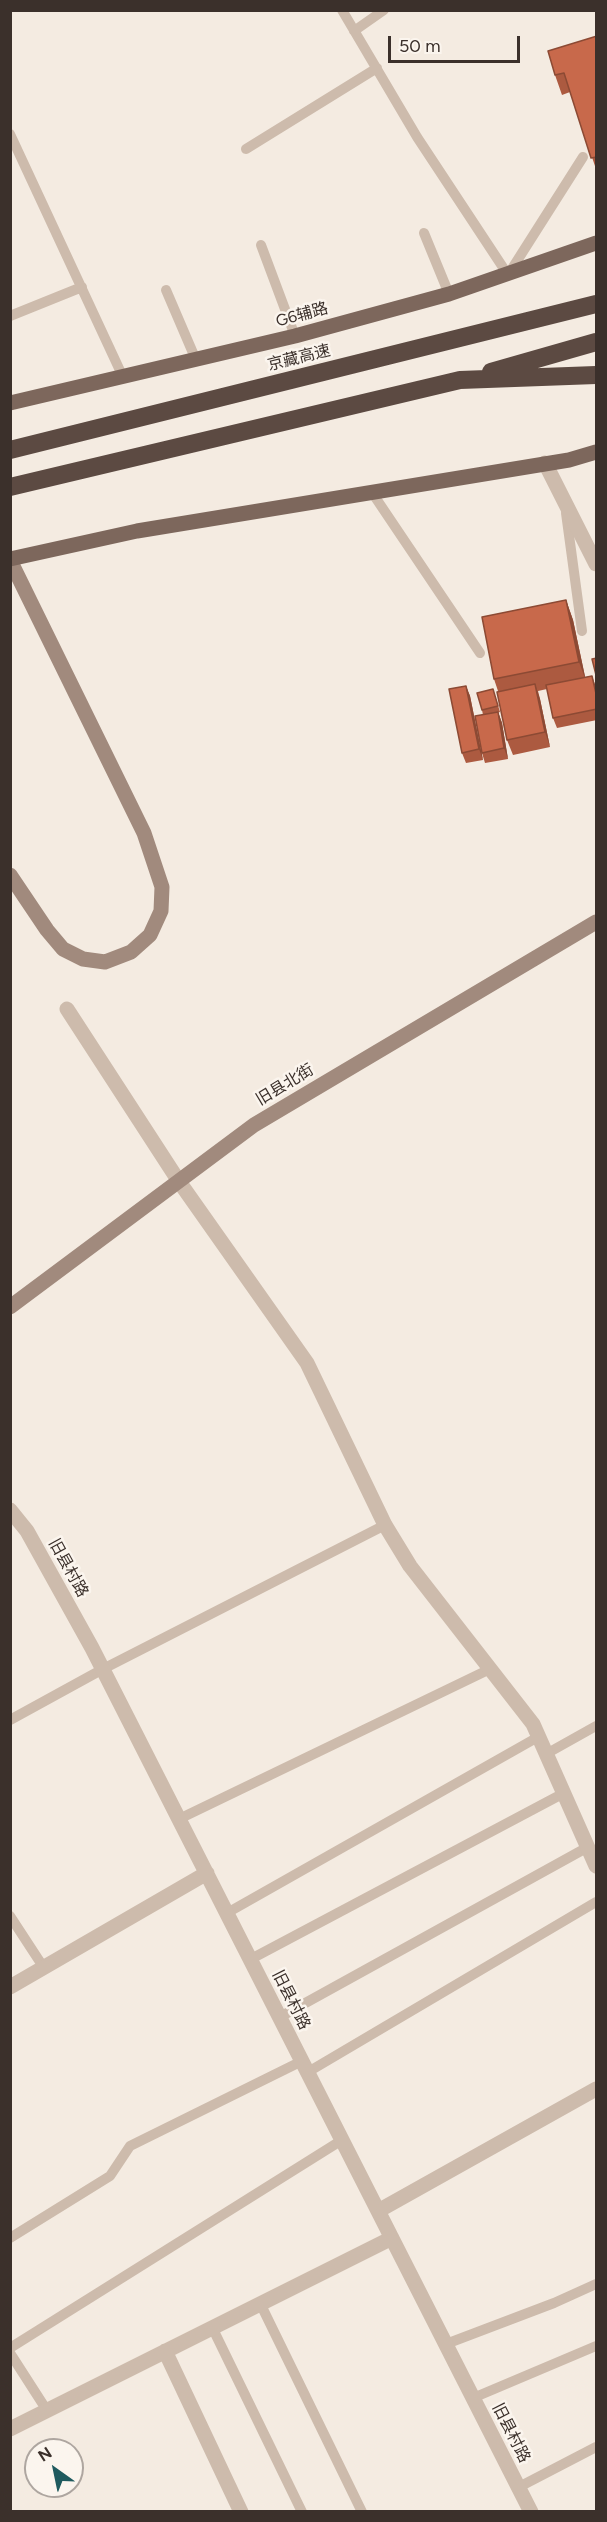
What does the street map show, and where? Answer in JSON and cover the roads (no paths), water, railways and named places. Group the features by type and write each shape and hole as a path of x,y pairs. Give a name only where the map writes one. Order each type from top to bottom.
{"highway":[{"name":"京藏高速","path":"10,450 597,304"},
{"path":"10,488 460,380 597,342"},
{"path":"460,380 597,375"}],"main road":[{"name":"G6辅路","path":"10,403 295,336 449,294 597,243"},
{"path":"10,560 137,531 544,463 597,452"}],"street":[{"path":"544,463 597,564"},
{"path":"10,560 144,833 162,887 161,911 150,935 131,952 105,962 83,959 63,949 47,930 10,875"},
{"name":"旧县北街","path":"10,1307 254,1125 597,922"},
{"path":"67,1009 178,1180 307,1363 385,1525 410,1566 533,1724 597,1866"},
{"name":"旧县村路","path":"10,1510 27,1531 103,1669 531,2511"},
{"path":"10,1987 207,1873"},
{"path":"378,2211 597,2089"},
{"path":"10,2429 392,2238"},
{"path":"165,2351 242,2511"}],"lane":[{"path":"342,10 417,137 508,275 583,156"},
{"path":"354,31 384,10"},
{"path":"246,149 377,68"},
{"path":"10,134 123,377"},
{"path":"424,233 449,294"},
{"path":"261,245 295,336"},
{"path":"10,316 82,287"},
{"path":"166,290 196,360"},
{"path":"371,491 480,653"},
{"path":"566,508 582,631"},
{"path":"10,1720 103,1669 385,1525"},
{"path":"179,1819 490,1669"},
{"path":"546,1754 597,1725"},
{"path":"227,1912 538,1737"},
{"path":"250,1959 564,1793"},
{"path":"280,2017 588,1847"},
{"path":"10,2238 110,2176 130,2146 305,2067 597,1902"},
{"path":"10,1917 44,1968"},
{"path":"10,2348 342,2140"},
{"path":"446,2344 597,2284"},
{"path":"260,2303 362,2511"},
{"path":"212,2327 302,2511"},
{"path":"473,2398 597,2346"},
{"path":"10,2353 46,2409"},
{"path":"519,2487 597,2447"}]}
